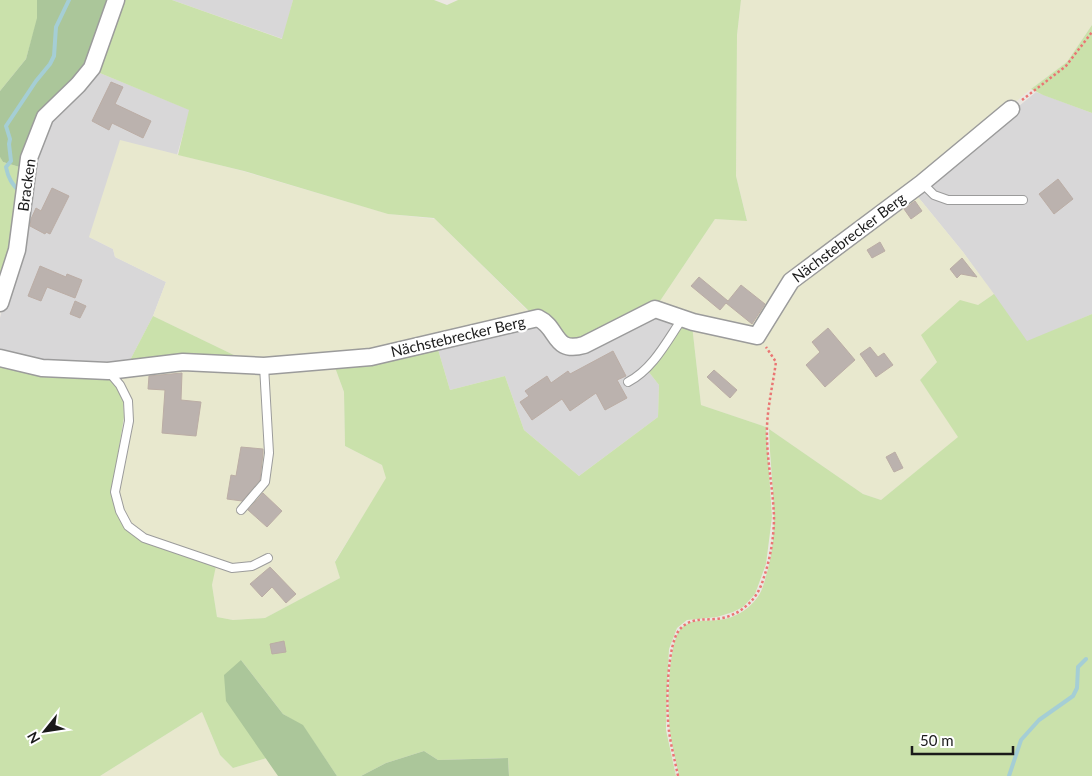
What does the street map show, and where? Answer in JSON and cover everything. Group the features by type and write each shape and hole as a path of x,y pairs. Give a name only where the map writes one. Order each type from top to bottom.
{"street":[{"name":"Bracken","path":"0,304 17,250 29,158 44,117 78,85 92,68 116,0"},
{"name":"Nächstebrecker Berg","path":"0,358 42,368 108,371 183,362 264,366 371,357 538,318 546,322 558,340 566,347 574,348 584,345 655,309 682,319 757,336 791,281 922,183 1011,108"}],"lane":[{"path":"922,183 934,195 948,200 1023,200"},
{"path":"628,382 638,377 649,366 682,319"},
{"path":"241,510 265,482 269,454 264,366"},
{"path":"108,371 120,385 128,401 129,421 115,492 120,511 128,526 144,538 232,568 252,566 268,558"}],"path":[{"path":"1011,108 1066,66 1092,32"},
{"path":"678,776 668,730 670,649 679,629 689,622 719,619 745,608 756,595 768,564 774,518 768,460 767,426 776,362 757,336"}],"shaded area":[{"path":"172,0 293,0 283,39"},
{"path":"95,71 190,110 177,155 89,237 113,249 115,257 166,282 153,316 127,366 46,363 0,352 0,318 8,285 31,157 47,117"},
{"path":"1036,92 1092,113 1092,314 1027,342 963,252 914,192"},
{"path":"655,311 676,324 644,366 659,385 658,417 579,476 524,430 505,376 450,390 437,346 537,320 558,347 567,354 582,351"}],"green space":[{"path":"0,0 37,0 38,17 26,59 0,91"},
{"path":"37,0 112,0 89,67 43,116 26,169 3,162 0,157 0,91 26,59 37,18"},
{"path":"120,0 172,0 282,39 293,0 434,0 447,5 458,0 741,0 737,35 736,176 747,221 715,219 660,301 586,341 573,344 532,314 434,218 388,214 244,171 178,155 189,110 95,71"},
{"path":"741,0 1092,0 1092,25 1067,62 1031,89 919,182 914,192 963,252 994,294 978,305 937,362 920,380 959,437 881,500 863,494 766,427 701,405 692,325 653,305 660,301 715,219 747,220 736,176 737,35"},
{"path":"1092,25 1092,113 1031,89 1067,62"},
{"path":"120,140 239,170 389,214 435,219 532,315 370,354 253,363 238,357 153,316 166,282 115,257 113,249 89,237"},
{"path":"0,156 3,162 26,169 0,292"},
{"path":"994,294 1027,341 1092,314 1092,776 679,776 669,722 669,679 673,649 676,638 684,626 692,622 725,619 741,613 750,606 762,590 770,558 774,521 769,429 863,494 881,500 958,437 920,380 937,362 921,335 960,300 978,305"},
{"path":"153,316 238,357 127,366"},
{"path":"682,323 692,325 701,405 766,427 772,517 766,564 755,594 743,607 733,612 717,617 687,620 677,628 669,649 666,730 676,776 509,776 508,758 438,760 424,751 386,763 361,776 337,776 303,726 283,714 241,660 264,753 267,758 233,768 220,755 202,712 100,776 0,776 0,363 104,374 113,381 123,398 124,417 112,491 125,527 216,566 212,585 217,617 233,620 265,618 340,578 335,562 386,478 382,465 345,446 344,392 333,362 437,346 450,390 505,376 524,430 579,476 658,417 659,385 648,371"},
{"path":"333,362 344,392 345,446 382,465 387,478 335,561 340,578 265,618 233,620 217,617 212,585 217,558 145,536 129,525 122,509 118,490 132,420 130,395 120,378 142,370"},
{"path":"241,660 283,714 303,725 337,776 278,776 226,701 224,675"},
{"path":"202,712 220,755 233,768 267,758 278,776 100,776"},
{"path":"424,751 438,760 508,758 509,776 361,776 386,763"}],"building":[{"path":"111,82 123,87 115,104 151,121 143,138 112,123 109,130 92,121"},
{"path":"1058,179 1073,199 1054,214 1039,194"},
{"path":"52,188 69,196 50,234 46,232 45,234 30,226 31,219 36,208 41,211"},
{"path":"915,201 922,211 911,219 904,209"},
{"path":"880,242 885,251 872,258 867,250"},
{"path":"962,258 977,277 961,274 957,278 950,269"},
{"path":"40,266 66,277 67,274 82,280 75,298 47,287 41,301 28,296"},
{"path":"699,277 728,301 741,285 765,304 752,324 726,303 720,310 691,286"},
{"path":"75,301 86,306 80,318 70,314"},
{"path":"828,328 855,360 825,387 806,365 820,352 812,342"},
{"path":"870,347 878,357 884,353 893,365 876,377 860,354"},
{"path":"613,351 626,376 617,380 627,398 605,410 596,393 570,411 562,399 532,420 520,402 529,396 525,391 547,376 551,383 568,371 570,374"},
{"path":"714,370 737,390 730,398 707,377"},
{"path":"182,373 181,400 201,402 196,436 162,433 165,390 148,389 149,376"},
{"path":"241,447 263,449 260,480 242,501 227,499 231,475 236,476"},
{"path":"895,452 903,468 894,472 886,457"},
{"path":"263,493 282,511 267,527 248,510"},
{"path":"270,567 296,594 286,603 272,587 262,597 250,584"},
{"path":"284,641 286,652 272,654 270,644"}],"waterway":[{"path":"20,192 11,181 6,167 11,161 10,139 6,126 36,81 50,64 54,56 56,27 69,0"},
{"path":"1009,776 1021,740 1039,720 1073,696 1077,688 1078,667 1086,659"}]}
